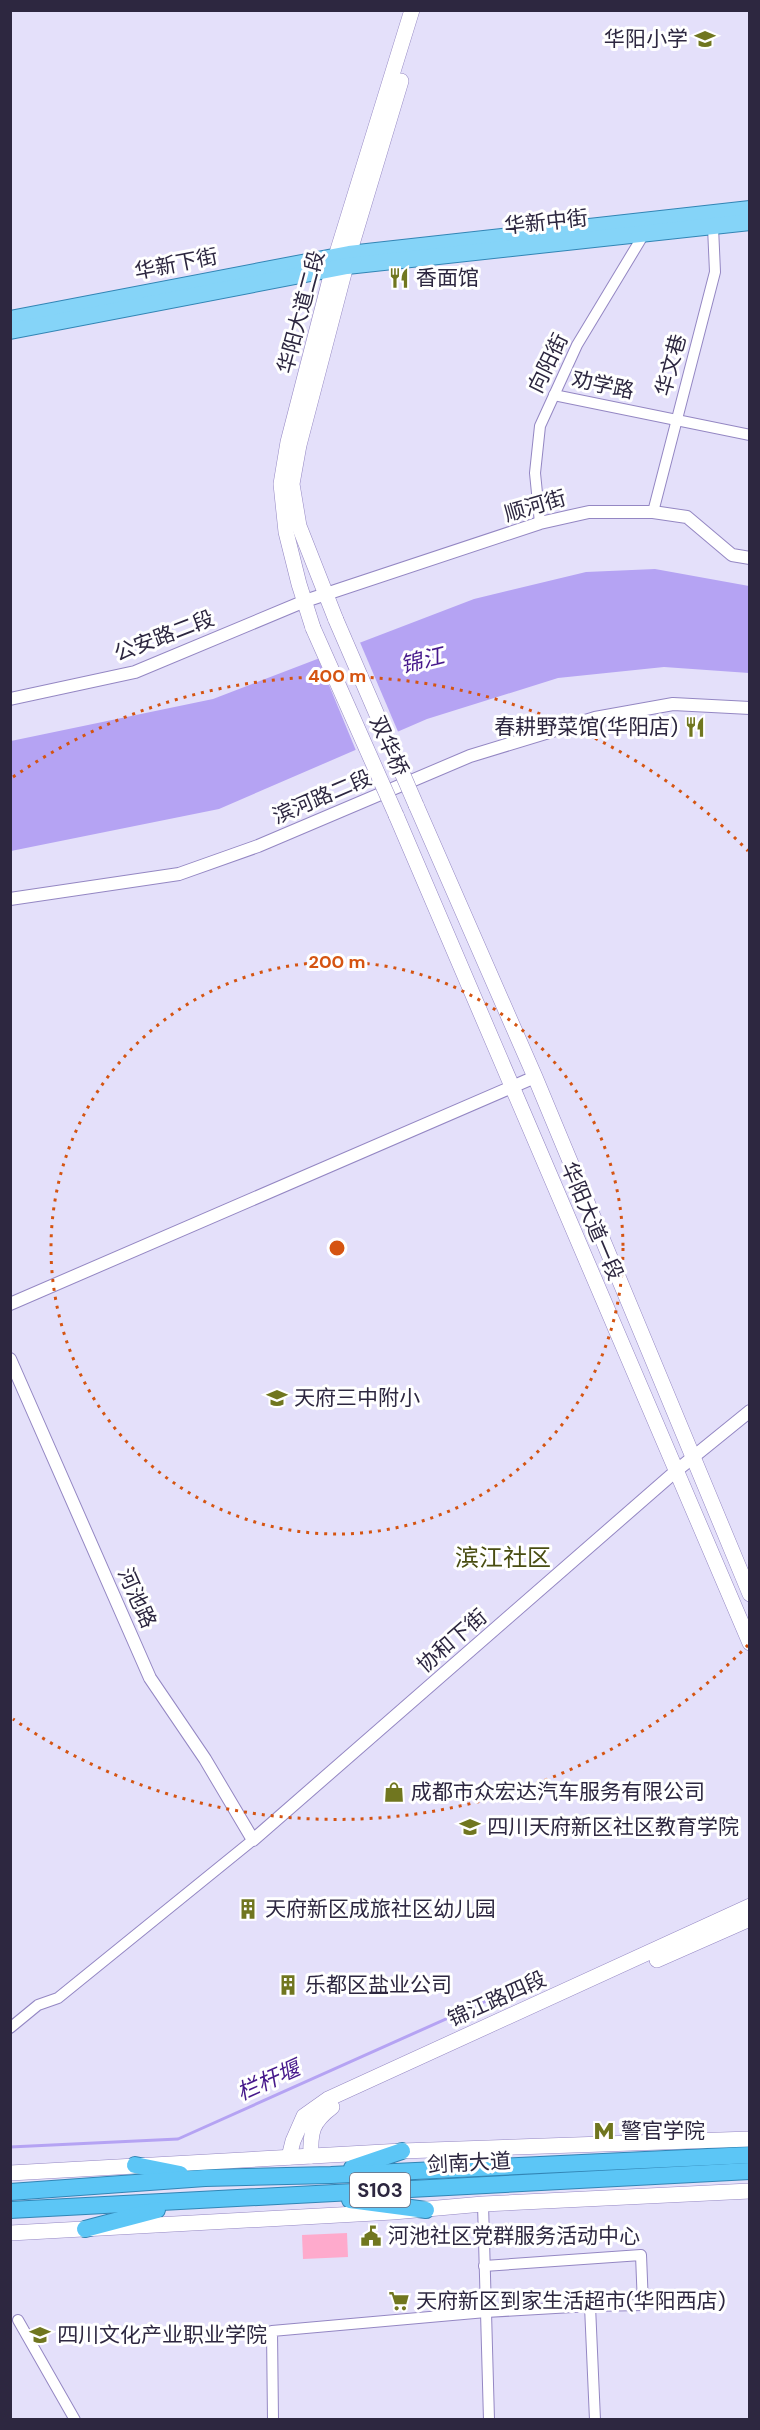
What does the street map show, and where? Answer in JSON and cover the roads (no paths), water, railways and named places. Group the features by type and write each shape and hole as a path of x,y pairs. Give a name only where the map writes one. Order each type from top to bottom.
{"highway":[{"path":"331,2175 402,2151"},
{"name":"剑南大道","path":"10,2192 205,2178 331,2175 750,2155"},
{"path":"135,2165 205,2178"},
{"name":"剑南大道","path":"10,2210 750,2171"},
{"path":"316,2195 426,2210"},
{"path":"85,2229 189,2201"}],"main road":[{"name":"华阳大道二段","path":"314,627 286,532 281,484 288,442 412,10"},
{"name":"华阳大道二段","path":"416,805 315,571 298,526 292,484 341,261 422,10"},
{"name":"华新中街","path":"341,261 750,209"},
{"name":"华新中街","path":"341,261 644,234 750,222"},
{"name":"华新下街","path":"10,318 341,261"},
{"path":"10,330 341,261"},
{"name":"双华桥","path":"314,627 396,815"},
{"name":"华阳大道一段","path":"416,805 535,1077 750,1594"},
{"name":"华阳大道一段","path":"396,815 750,1643"},
{"name":"锦江路四段","path":"289,2157 304,2116 328,2099 750,1906"},
{"name":"锦江路四段","path":"310,2156 310,2136 319,2117 336,2103 750,1919"},
{"path":"10,2173 402,2151 750,2139"},
{"path":"10,2233 426,2210 483,2204 750,2191"}],"street":[{"name":"华文巷","path":"652,512 715,272 713,227"},
{"name":"向阳街","path":"540,523 535,473 540,426 577,345 644,234"},
{"name":"劝学路","path":"554,395 750,435"},
{"name":"顺河街","path":"326,594 540,523 589,512 652,512 687,517 732,555 750,558"},
{"name":"公安路二段","path":"10,699 135,672 326,594"},
{"name":"滨河路二段","path":"10,899 179,874 258,846 470,756 595,717 673,704 750,708"},
{"path":"10,1304 535,1077"},
{"name":"河池路","path":"10,1359 150,1678 205,1759 253,1840"},
{"name":"协和下街","path":"253,1840 693,1457 750,1411"},
{"path":"10,2028 38,2005 58,1998 253,1840"},
{"path":"483,2204 489,2420"},
{"path":"273,2420 272,2331 486,2312 643,2305 641,2255 484,2266"},
{"path":"590,2306 595,2420"},
{"path":"18,2320 72,2419"}],"water":[{"name":"锦江","path":"655,569 749,586 749,673 664,667 558,678 427,719 219,809 11,851 11,741 213,699 474,599 586,572"}],"waterway":[{"name":"栏杆堰","path":"10,2147 178,2139 524,1984"}],"place":[{"name":"华阳小学","path":"705,39"},
{"name":"香面馆","path":"399,278"},
{"name":"春耕野菜馆(华阳店)","path":"695,727"},
{"name":"天府三中附小","path":"277,1398"},
{"name":"成都市众宏达汽车服务有限公司","path":"394,1792"},
{"name":"四川天府新区社区教育学院","path":"470,1827"},
{"name":"天府新区成旅社区幼儿园","path":"248,1909"},
{"name":"乐都区盐业公司","path":"288,1985"},
{"name":"警官学院","path":"604,2131"},
{"name":"河池社区党群服务活动中心","path":"371,2236"},
{"name":"天府新区到家生活超市(华阳西店)","path":"399,2301"},
{"name":"四川文化产业职业学院","path":"40,2335"}],"district":[{"name":"滨江社区","path":"503,1558"}]}
